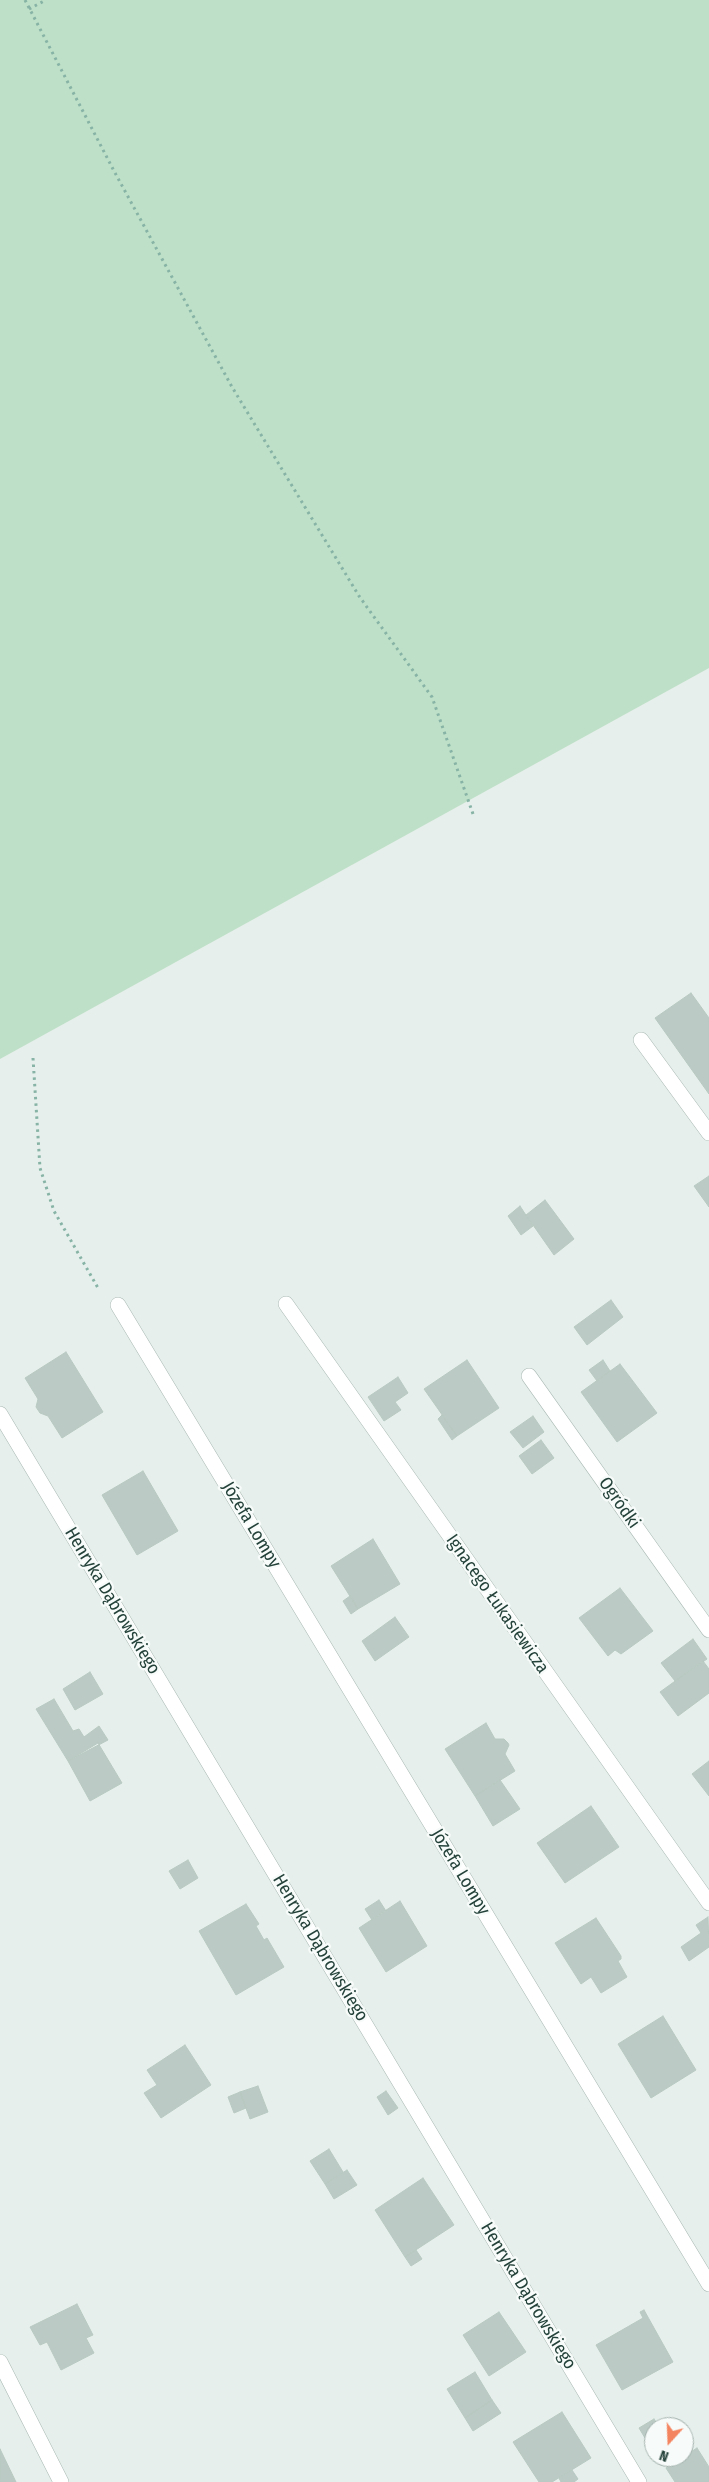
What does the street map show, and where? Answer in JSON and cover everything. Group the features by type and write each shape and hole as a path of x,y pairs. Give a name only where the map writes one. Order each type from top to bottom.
{"street":[{"path":"641,1040 709,1133"},
{"name":"Ignacego Łukasiewicza","path":"286,1304 709,1903"},
{"name":"Józefa Lompy","path":"118,1306 709,2284"},
{"name":"Ogródki","path":"529,1376 709,1630"},
{"name":"Henryka Dąbrowskiego","path":"0,1414 639,2482"},
{"path":"0,2362 61,2482"}],"path":[{"path":"25,0 114,171 232,387 359,596 432,697 474,814"},
{"path":"29,9 46,0"},
{"path":"33,1058 40,1168 54,1211 103,1297 118,1306"}],"green space":[{"path":"0,0 709,0 709,668 0,1059"}],"building":[{"path":"691,993 709,1018 709,1094 655,1018"},
{"path":"709,1176 709,1207 694,1186"},
{"path":"545,1200 574,1239 554,1255 526,1215"},
{"path":"520,1206 533,1226 521,1235 508,1216"},
{"path":"611,1300 623,1317 587,1345 574,1327"},
{"path":"66,1352 103,1412 62,1438 48,1416 40,1413 36,1407 38,1399 25,1378"},
{"path":"467,1360 499,1408 457,1436 424,1389"},
{"path":"603,1360 610,1371 597,1381 589,1370"},
{"path":"620,1364 657,1413 617,1442 581,1392"},
{"path":"398,1377 408,1393 395,1402 401,1410 384,1421 368,1397"},
{"path":"442,1415 457,1436 452,1440 438,1419"},
{"path":"533,1416 544,1432 523,1448 510,1432"},
{"path":"541,1440 554,1458 532,1474 519,1456"},
{"path":"143,1471 178,1531 137,1555 102,1495"},
{"path":"373,1539 400,1584 358,1609 331,1566"},
{"path":"620,1588 653,1631 621,1654 615,1650 608,1656 579,1618"},
{"path":"350,1596 358,1609 351,1614 343,1601"},
{"path":"395,1617 409,1637 375,1661 362,1641"},
{"path":"693,1639 707,1659 675,1681 661,1663"},
{"path":"703,1661 709,1669 709,1693 678,1716 660,1692"},
{"path":"90,1672 103,1694 75,1710 63,1689"},
{"path":"54,1699 73,1731 79,1729 84,1737 99,1726 108,1740 68,1761 36,1709"},
{"path":"486,1723 495,1739 504,1739 508,1743 505,1754 515,1771 475,1796 445,1749"},
{"path":"98,1743 122,1783 90,1801 68,1761"},
{"path":"709,1761 709,1796 692,1774"},
{"path":"500,1780 520,1809 493,1826 475,1796"},
{"path":"591,1806 619,1847 565,1883 537,1843"},
{"path":"188,1860 198,1878 180,1889 169,1871"},
{"path":"379,1900 386,1911 372,1920 365,1909"},
{"path":"400,1901 427,1946 386,1972 359,1928"},
{"path":"246,1904 259,1924 256,1926 264,1940 267,1938 284,1967 236,1995 199,1931"},
{"path":"708,1917 709,1947 689,1961 681,1947 701,1933 696,1925"},
{"path":"596,1918 621,1956 621,1959 618,1961 627,1977 601,1993 591,1977 581,1984 555,1943"},
{"path":"663,2016 696,2070 651,2098 618,2044"},
{"path":"185,2045 211,2085 161,2118 144,2093 157,2085 147,2070"},
{"path":"258,2086 268,2112 250,2119 240,2092"},
{"path":"386,2091 398,2108 388,2115 377,2097"},
{"path":"240,2092 246,2108 234,2113 228,2097"},
{"path":"329,2149 343,2172 325,2184 310,2161"},
{"path":"347,2170 357,2185 334,2199 325,2184"},
{"path":"423,2178 454,2225 405,2257 375,2210"},
{"path":"416,2250 422,2259 411,2266 405,2257"},
{"path":"77,2304 93,2335 86,2338 94,2353 61,2370 47,2342 40,2345 30,2327"},
{"path":"644,2310 673,2362 622,2390 596,2345 643,2318 640,2312"},
{"path":"499,2312 526,2352 489,2376 463,2335"},
{"path":"475,2372 492,2400 465,2418 447,2389"},
{"path":"492,2400 501,2413 473,2431 465,2418"},
{"path":"562,2412 591,2458 552,2482 539,2482 513,2442"},
{"path":"644,2425 644,2436 639,2428"},
{"path":"697,2448 709,2467 709,2482 675,2482 666,2468 694,2467 694,2450"},
{"path":"0,2449 16,2482 0,2482"},
{"path":"572,2470 578,2479 574,2482 561,2482 559,2478"}]}
